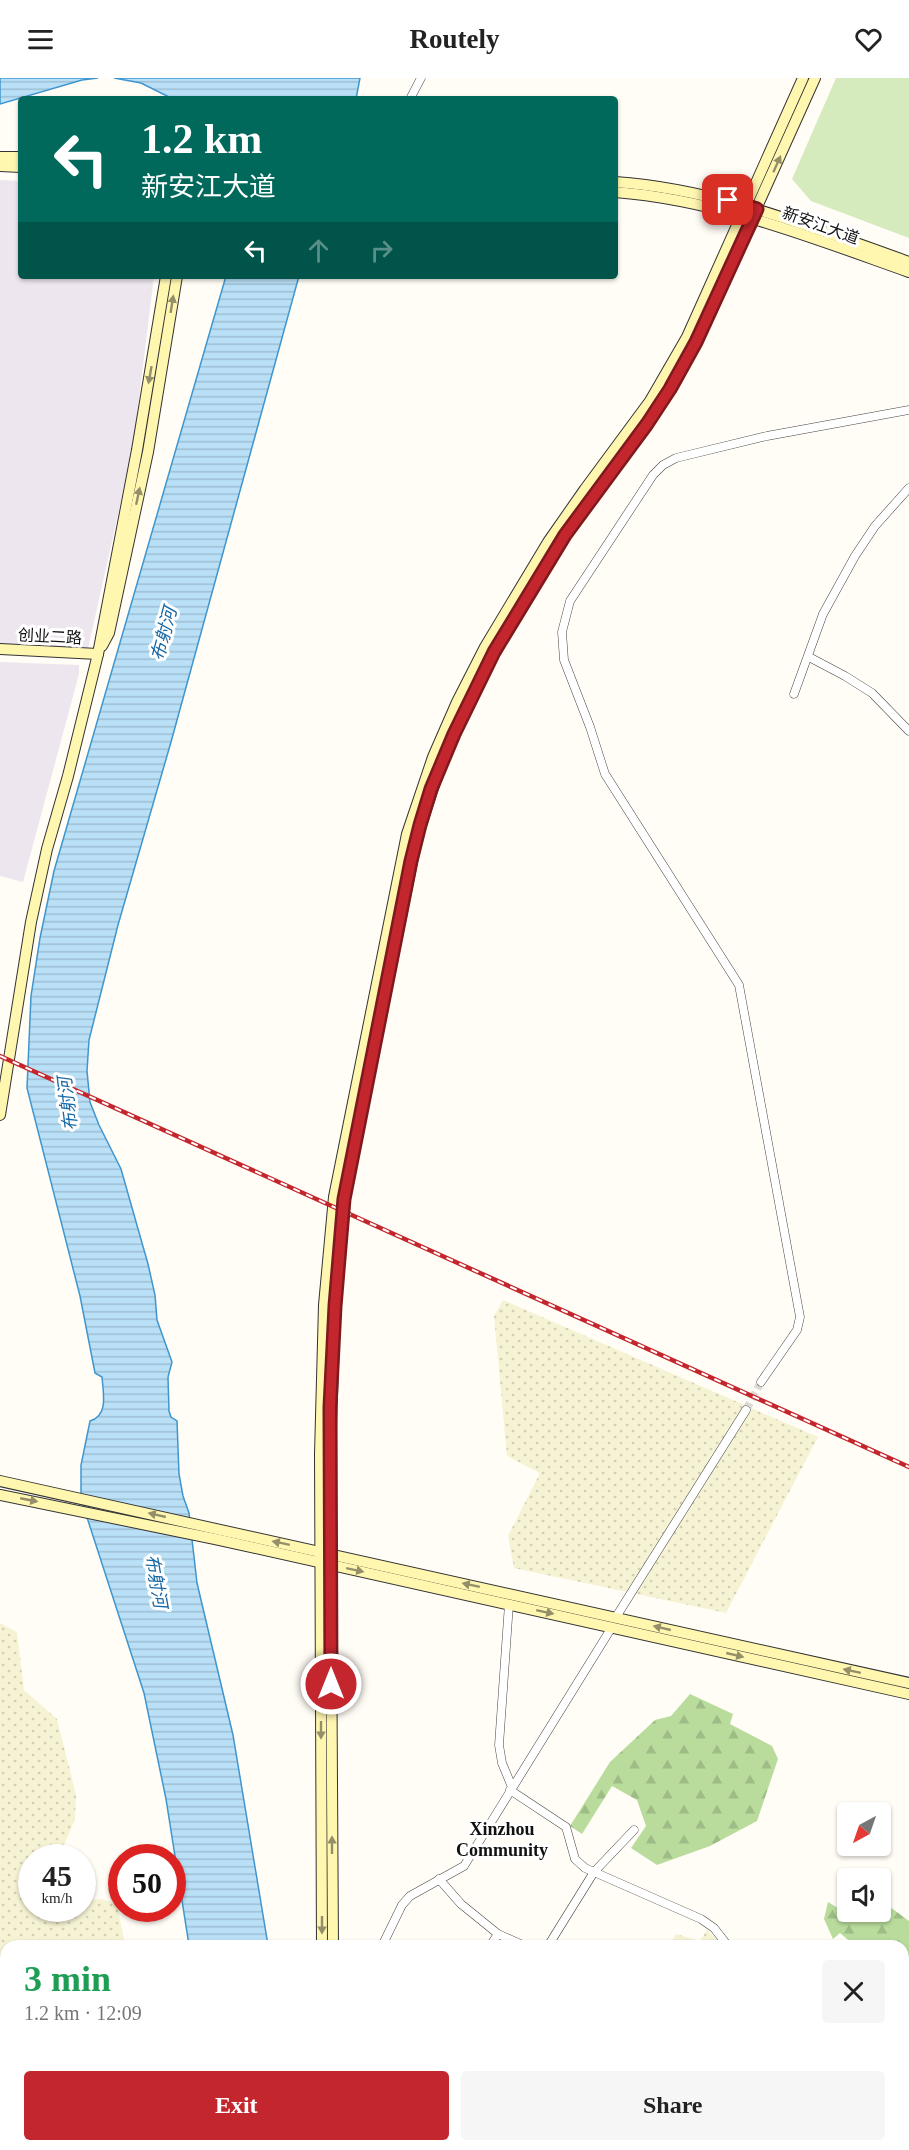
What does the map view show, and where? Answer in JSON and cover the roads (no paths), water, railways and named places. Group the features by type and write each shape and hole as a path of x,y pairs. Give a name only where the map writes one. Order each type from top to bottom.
{"main road":[{"path":"322,1940 325,1558 332,1360 344,1199 408,872 423,813 454,734 494,652 562,540 647,424 696,342 803,78"},
{"path":"750,212 814,78"},
{"path":"0,157 18,157"},
{"path":"0,166 18,167"},
{"name":"新安江大道","path":"618,182 673,189 909,262"},
{"name":"新安江大道","path":"618,192 750,212 909,272"},
{"path":"0,1115 3,1077 38,885 98,654 137,450 166,279"},
{"path":"98,654 109,633 148,452 177,279"},
{"name":"创业二路","path":"0,649 98,654"},
{"path":"0,1481 57,1492 215,1534"},
{"path":"0,1495 215,1534 614,1622 909,1683"},
{"path":"325,1558 508,1604 614,1622 909,1694"},
{"path":"325,1558 333,1940"}],"street":[{"path":"412,96 422,78"},
{"path":"761,1382 797,1330 800,1317 740,985 605,774 564,660 561,641 563,622 575,591 653,475 670,461 767,436 909,410"},
{"path":"794,694 823,614 855,556 874,526 909,488"},
{"path":"809,657 845,675 872,693 909,731"},
{"path":"385,1940 406,1901 416,1892 464,1866 746,1410"},
{"path":"508,1604 499,1745 502,1763 511,1789 566,1827 575,1859 585,1868 701,1919 714,1928 723,1940"},
{"path":"552,1940 594,1872 634,1830"},
{"path":"439,1880 461,1904 498,1934 512,1940"},
{"path":"494,1940 498,1934"}],"water":[{"path":"0,78 98,78 82,80 27,96 18,96 18,99 0,104"},
{"path":"114,78 360,78 357,96 167,96 141,83"},
{"name":"布射河","path":"225,279 298,279 171,742 118,925 89,1040 87,1071 90,1102 121,1169 148,1264 155,1295 157,1320 172,1362 168,1377 169,1411 171,1417 177,1421 179,1474 189,1513 197,1583 233,1735 267,1940 188,1940 185,1922 186,1844 173,1844 144,1693 81,1499 81,1465 90,1421 100,1414 104,1396 102,1377 95,1373 80,1296 27,1088 31,996 54,871"}],"tunnel":[{"path":"746,1410 761,1382"}],"railway":[{"path":"0,1056 909,1467"}],"district":[{"name":"Xinzhou Community","path":"502,1839"}]}
